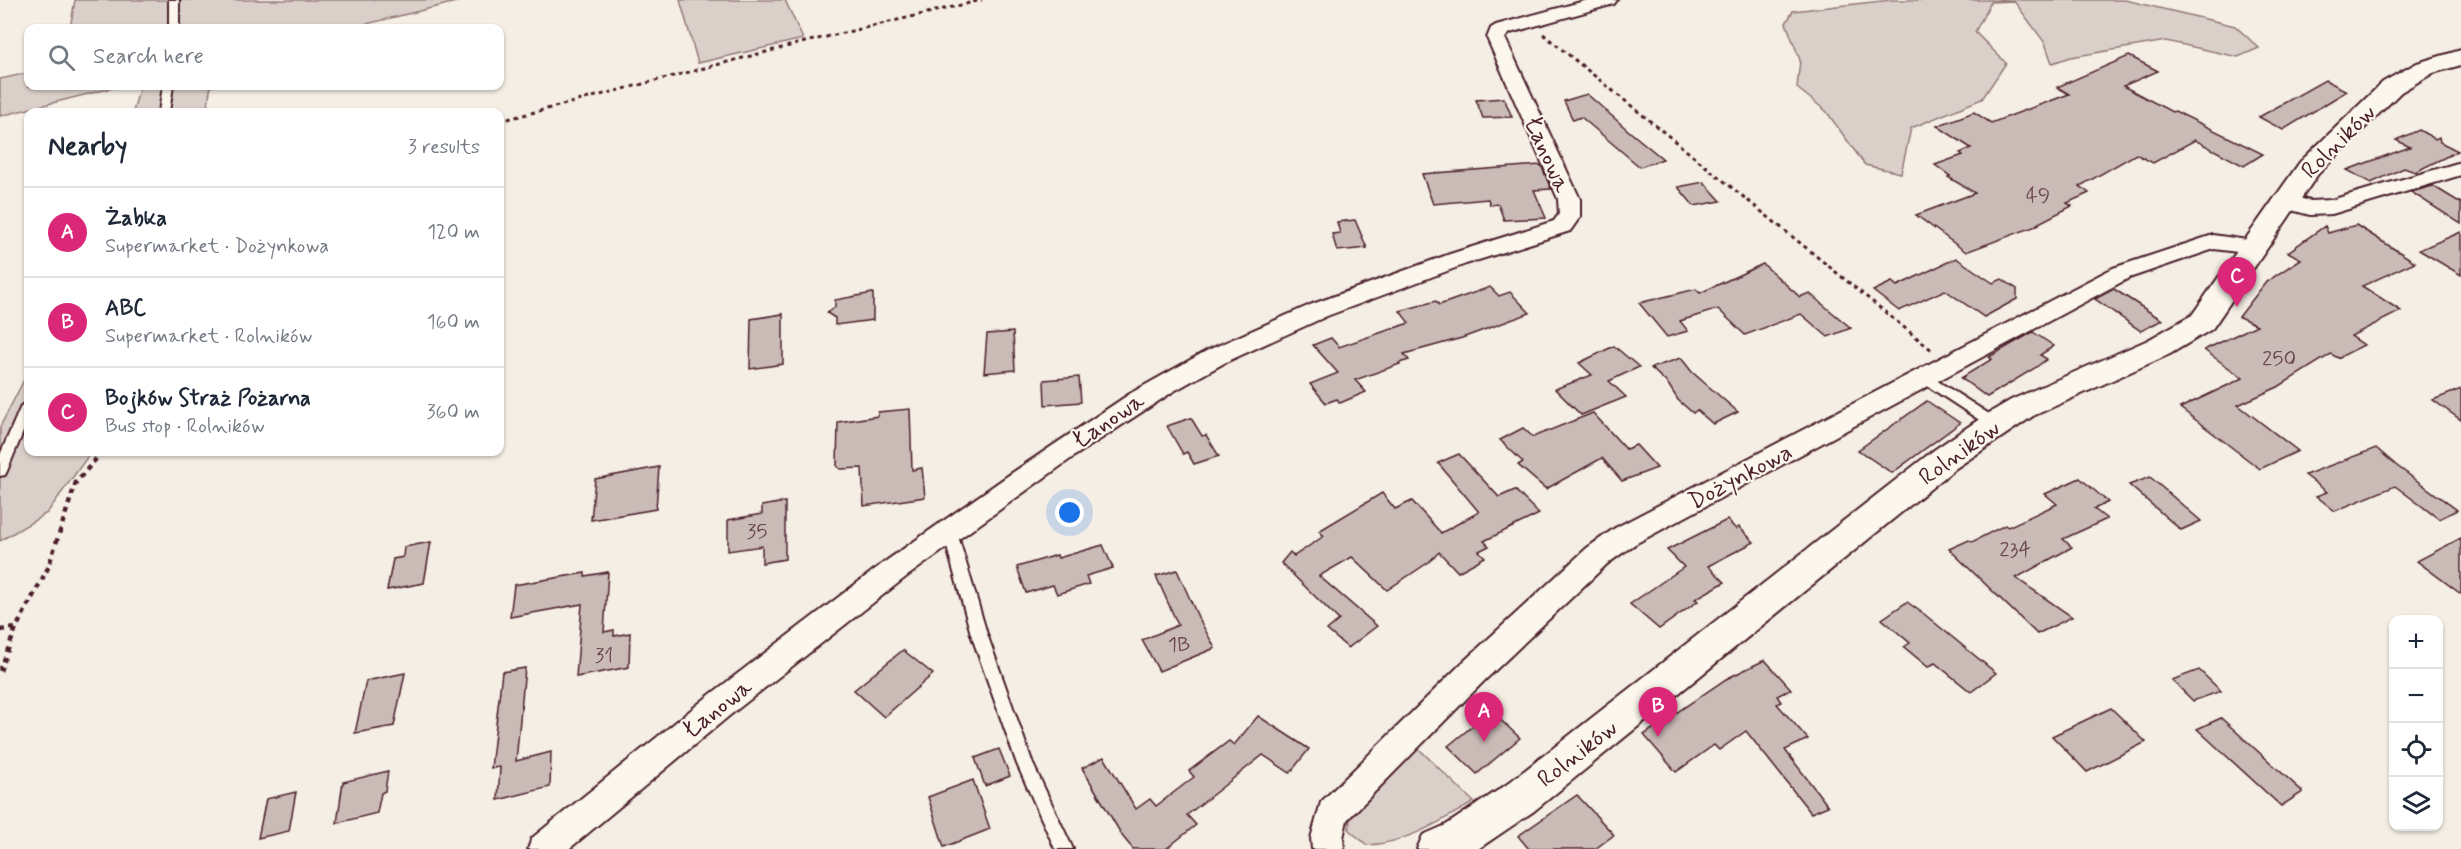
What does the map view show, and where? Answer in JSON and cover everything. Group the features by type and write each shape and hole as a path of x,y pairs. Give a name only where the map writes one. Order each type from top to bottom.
{"street":[{"path":"1528,22 1608,0"},
{"name":"Łanowa","path":"544,849 697,723 949,529 1130,404 1218,355 1330,307 1495,246 1554,229 1568,222 1571,210 1569,199 1496,38 1498,32 1528,22"},
{"name":"Rolników","path":"1437,849 1460,838 1520,798 1945,459 1995,424 2022,408 2159,347 2193,329 2211,312 2284,201 2309,168 2392,87 2426,68 2461,57"},
{"path":"2284,201 2310,208 2332,207 2461,168"},
{"name":"Dożynkowa","path":"1328,849 1327,838 1332,813 1473,672 1597,556 1625,536 1925,378 2092,286 2121,273 2213,243 2253,247"}],"lane":[{"path":"174,0 174,24"},
{"path":"165,108 167,90"},
{"path":"1925,378 1995,424"},
{"path":"0,471 24,415"},
{"path":"949,529 979,634 1025,764 1064,849"}],"path":[{"path":"504,120 801,43 982,0"},
{"path":"1528,22 1949,364"},
{"path":"0,670 16,628 48,567 76,482 99,456"},
{"path":"0,630 16,628"}],"shaded area":[{"path":"75,0 464,0 366,24 71,24"},
{"path":"680,0 785,0 803,39 698,63"},
{"path":"1891,0 2125,0 2235,26 2259,48 2238,57 2166,41 2071,57 2052,63 2045,43 2014,1 1991,2 1975,32 2006,63 1982,99 1911,128 1901,173 1865,165 1826,111 1797,88 1800,60 1786,23 1793,11"},
{"path":"24,74 24,90 104,90 24,108 24,110 0,116 0,79"},
{"path":"139,90 210,90 207,108 134,108"},
{"path":"24,380 24,456 88,456 47,513 0,541 0,427"},
{"path":"1418,748 1474,802 1436,824 1409,836 1381,844 1367,845 1349,830 1350,820 1370,794"}],"building":[{"path":"2129,56 2158,71 2123,86 2172,112 2175,111 2263,154 2244,166 2195,140 2153,163 2136,154 2080,186 2089,193 2067,203 2072,206 2037,224 2039,225 1966,252 1916,215 1975,193 1948,177 1950,176 1935,165 1963,155 1960,153 1971,148 1937,126 1974,112 1991,123 2069,94 2057,87"},
{"path":"2325,80 2347,91 2283,130 2259,117"},
{"path":"1587,94 1663,159 1640,167 1581,117 1573,120 1564,101"},
{"path":"1504,98 1512,117 1483,118 1476,100"},
{"path":"2419,130 2435,139 2439,137 2440,142 2458,151 2415,172 2404,168 2371,183 2347,170 2410,147 2396,140"},
{"path":"1541,165 1551,189 1534,190 1546,218 1504,220 1498,204 1490,205 1488,199 1433,204 1422,174"},
{"path":"1704,182 1721,201 1694,206 1678,187"},
{"path":"2433,186 2461,203 2461,224 2411,192"},
{"path":"1355,220 1367,248 1337,251 1332,234 1340,233 1337,222"},
{"path":"2356,225 2415,262 2362,286 2401,311 2351,336 2364,345 2338,358 2331,354 2278,387 2238,405 2298,451 2260,469 2180,408 2243,378 2204,350 2257,325 2239,317 2266,282 2301,259 2288,252 2325,226 2328,233"},
{"path":"2461,232 2461,275 2419,250"},
{"path":"1956,258 1993,283 2002,279 2017,289 2017,299 1984,317 1945,290 1899,311 1873,291 1892,282 1897,286"},
{"path":"1763,264 1800,297 1809,293 1851,328 1828,337 1801,314 1745,335 1718,309 1680,321 1688,331 1667,337 1639,303 1696,289 1700,293"},
{"path":"1490,287 1499,296 1510,292 1530,313 1462,338 1404,354 1409,360 1355,380 1366,392 1340,403 1337,399 1326,403 1310,384 1338,373 1313,345 1331,338 1339,347 1409,323 1400,311 1436,301 1439,305"},
{"path":"2114,289 2162,320 2141,331 2095,299"},
{"path":"873,293 873,320 835,325 835,318 827,313 835,307 835,300"},
{"path":"783,314 783,364 750,369 751,319"},
{"path":"1013,332 1015,370 984,373 987,334"},
{"path":"2033,332 2054,346 2040,355 2047,359 2035,368 1987,397 1961,378 1992,359 1989,357"},
{"path":"1614,346 1639,367 1609,381 1626,397 1581,415 1555,389 1592,375 1579,363"},
{"path":"1681,358 1692,372 1738,412 1713,424 1697,410 1693,413 1678,400 1668,384 1651,368"},
{"path":"1079,377 1081,402 1045,405 1044,380"},
{"path":"2461,389 2461,420 2433,400"},
{"path":"1927,401 1960,423 1892,473 1858,450"},
{"path":"910,409 912,470 922,468 925,497 864,506 862,468 840,469 837,466 838,422 878,416 878,412"},
{"path":"1593,413 1626,449 1636,445 1657,468 1622,481 1602,458 1546,489 1518,465 1523,462 1500,440 1523,428 1533,437"},
{"path":"1191,418 1202,436 1206,435 1219,456 1194,464 1187,452 1183,454 1167,426"},
{"path":"2376,448 2457,510 2439,519 2395,486 2335,511 2316,496 2327,492 2305,475"},
{"path":"1459,454 1499,497 1515,490 1539,514 1484,541 1489,546 1479,551 1485,557 1458,572 1439,552 1429,562 1387,590 1352,557 1319,576 1377,626 1348,648 1327,630 1339,620 1281,563 1290,552 1294,556 1324,536 1319,531 1382,493 1395,509 1412,501 1441,533 1479,512 1438,463"},
{"path":"659,467 656,509 591,520 595,479"},
{"path":"2150,477 2201,521 2181,530 2129,485"},
{"path":"2080,478 2108,502 2094,509 2107,519 2063,539 2072,547 2016,578 2072,617 2037,634 1949,549 1969,540 1972,542 2005,525 2008,527 2057,504 2045,494"},
{"path":"785,502 785,559 762,563 762,546 728,551 728,520 762,514 762,506"},
{"path":"1727,520 1736,529 1739,527 1754,542 1708,566 1725,582 1695,599 1698,601 1659,629 1630,604 1684,567 1667,550"},
{"path":"2461,538 2461,594 2417,561"},
{"path":"431,542 424,583 387,590 393,559 403,557 404,547"},
{"path":"1103,545 1113,568 1086,576 1089,584 1057,594 1053,585 1026,593 1017,567"},
{"path":"1177,570 1215,648 1159,671 1142,640 1178,625 1156,576"},
{"path":"608,572 604,632 614,630 614,636 630,633 629,667 576,677 582,604 510,617 514,585 585,573 585,576"},
{"path":"1907,602 1996,673 1971,692 1935,663 1928,667 1904,647 1910,643 1882,619"},
{"path":"903,650 933,674 884,717 854,690"},
{"path":"1765,660 1791,689 1777,696 1781,702 1777,704 1808,739 1785,750 1828,806 1811,813 1746,731 1719,750 1714,745 1676,772 1644,735 1726,679"},
{"path":"525,668 516,761 551,752 550,787 498,800 500,767 491,768 502,672"},
{"path":"2199,670 2221,691 2193,701 2172,680"},
{"path":"405,673 394,726 355,733 366,681"},
{"path":"2111,708 2146,742 2087,772 2052,736"},
{"path":"1491,711 1520,738 1477,774 1448,746"},
{"path":"1258,716 1309,749 1290,773 1263,755 1187,815 1196,825 1166,849 1133,849 1123,837 1082,768 1104,757 1136,809 1150,799 1156,806 1194,777 1189,771 1229,741 1234,745"},
{"path":"2221,718 2303,792 2281,806 2197,729"},
{"path":"999,749 1010,776 985,786 975,758"},
{"path":"388,771 385,791 381,793 377,813 337,823 343,782"},
{"path":"973,780 990,829 944,847 928,797"},
{"path":"296,792 289,831 258,838 266,799"},
{"path":"1577,795 1614,835 1595,849 1529,849 1518,836"}],"place":[{"name":"Bojków Straż Pożarna","path":"2237,307"},
{"name":"ABC","path":"1658,737"},
{"name":"Żabka","path":"1484,742"}]}
